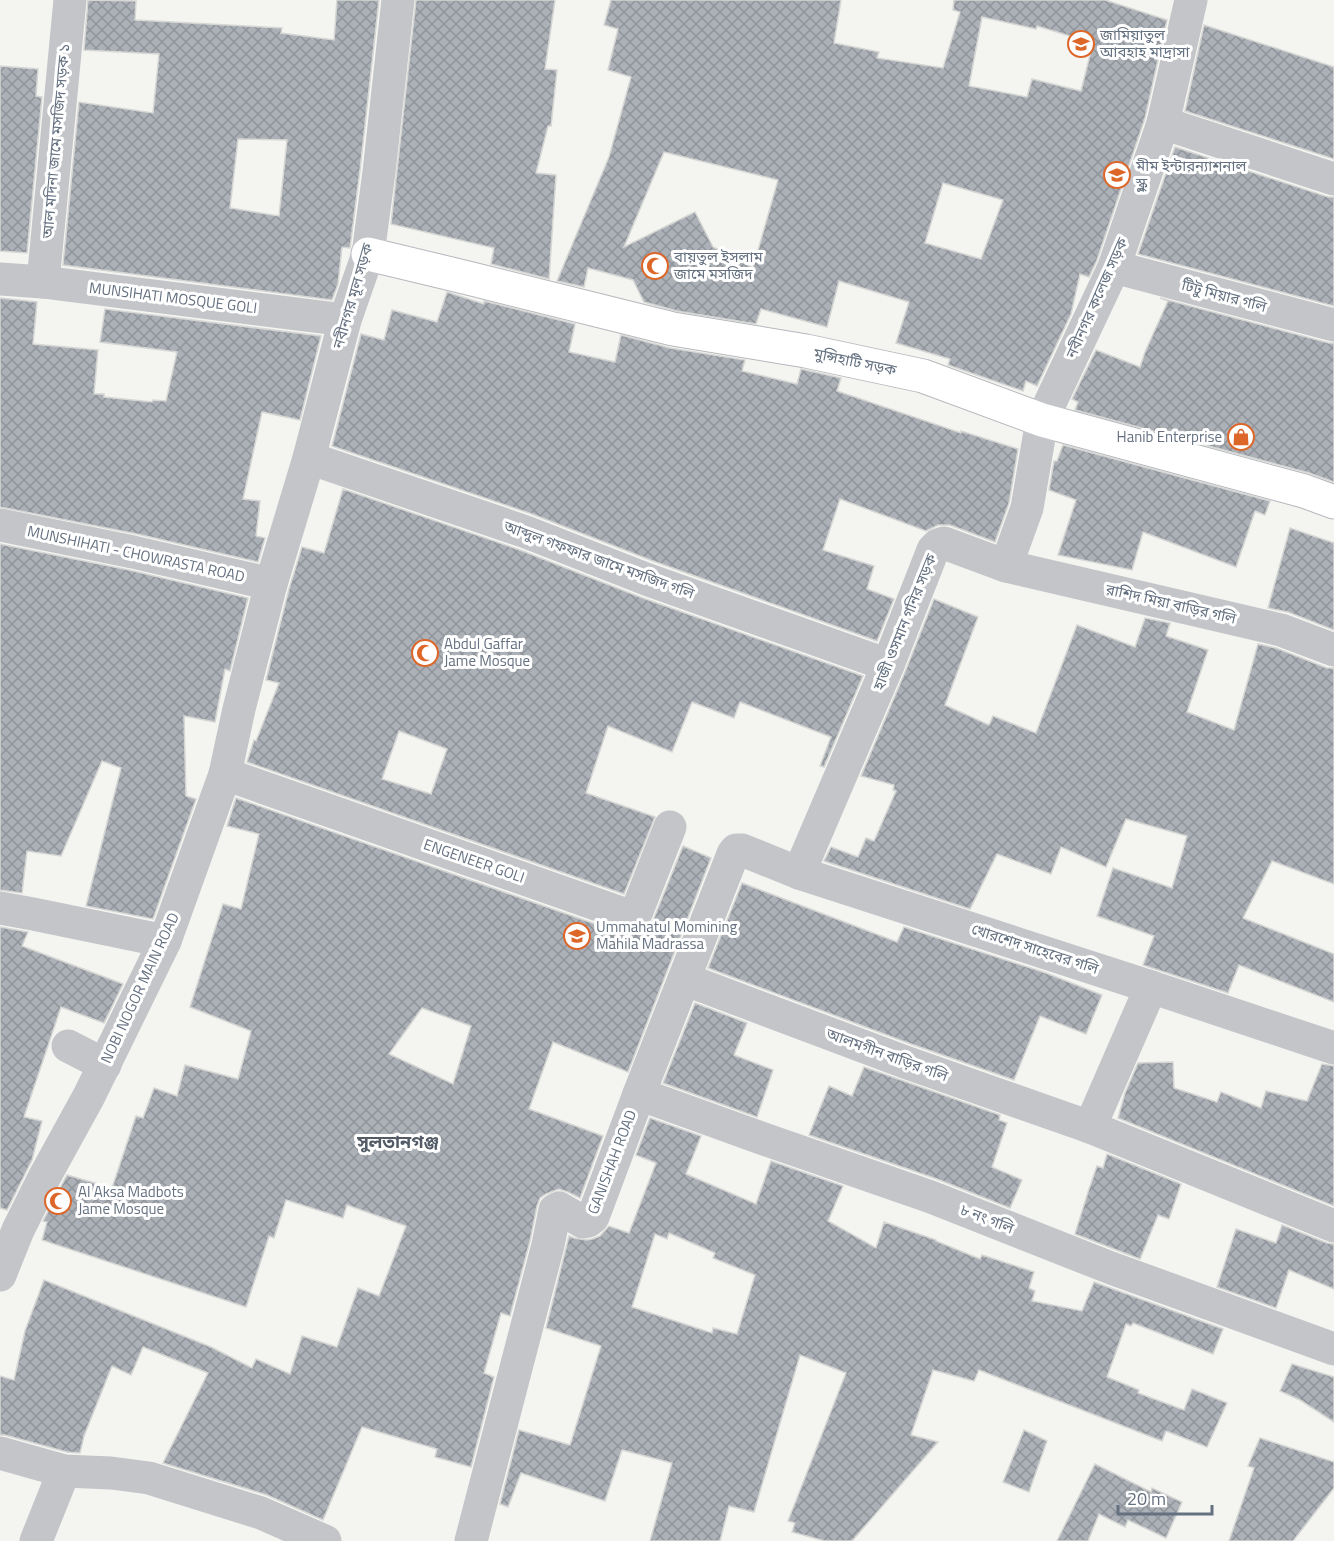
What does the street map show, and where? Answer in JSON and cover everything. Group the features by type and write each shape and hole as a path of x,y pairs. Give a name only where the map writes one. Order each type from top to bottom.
{"street":[{"name":"আল মদিনা জামে মসজিদ সড়ক ১","path":"43,282 70,0"},
{"name":"নবীনগর মূল সড়ক","path":"271,584 309,458 345,320 368,254 398,0"},
{"name":"নবীনগর কলেজ সড়ক","path":"1042,420 1114,267 1163,123 1191,0"},
{"path":"1163,123 1334,179"},
{"name":"মুন্সিহাটি সড়ক","path":"368,254 673,329 806,351 924,376 1042,420 1304,491 1334,502"},
{"name":"টিটু মিয়ার গলি","path":"1114,267 1334,325"},
{"name":"MUNSIHATI MOSQUE GOLI","path":"0,279 43,282 345,320"},
{"path":"1006,566 1027,508 1042,420"},
{"name":"আব্দুল গফফার জামে মসজিদ গলি","path":"309,458 526,532 646,579 888,665"},
{"name":"MUNSHIHATI - CHOWRASTA ROAD","path":"0,525 133,552 271,584"},
{"name":"হাজী ওসমান গনির সড়ক","path":"799,873 888,665 933,550 938,544 944,543 1006,566"},
{"name":"রাশিদ মিয়া বাড়ির গলি","path":"1006,566 1281,630 1334,650"},
{"name":"NOBI NOGOR MAIN ROAD","path":"0,1275 18,1230 105,1065 165,941 225,774 271,584"},
{"name":"ENGENEER GOLI","path":"225,774 624,914 637,911 670,826"},
{"name":"খোরশেদ সাহেবের গলি","path":"736,850 742,850 799,873 1334,1048"},
{"name":"GANISHAH ROAD","path":"471,1541 548,1245 555,1210 559,1208 584,1222 593,1217 736,850"},
{"path":"0,908 165,941"},
{"name":"আলমগীন বাড়ির গলি","path":"684,979 894,1058 1090,1127 1334,1226"},
{"path":"1090,1127 1151,987"},
{"path":"68,1046 105,1065"},
{"name":"৮ নং গলি","path":"639,1094 931,1197 1112,1268 1334,1349"},
{"path":"0,1454 64,1471 111,1473 149,1478 261,1513 325,1541"},
{"path":"36,1541 64,1471"}],"building":[{"path":"88,0 136,1 135,20 282,28 281,33 334,40 337,0 379,0 350,248 342,247 338,284 332,300 63,265 79,102 153,113 159,54 84,50","holes":["238,139 287,140 279,216 230,208"]},
{"path":"416,0 555,0 545,69 557,70 551,126 548,126 536,173 556,175 549,279 491,264 494,248 391,224"},
{"path":"611,0 841,0 834,43 879,52 877,58 943,68 960,12 953,10 954,0 1105,0 1167,20 1145,118 1097,260 1089,277 1080,274 1071,314 1037,386 1026,381 1023,391 948,365 950,359 896,343 909,302 839,281 827,327 761,309 756,324 677,311 644,302 633,280 588,268 584,287 557,281 609,157 631,77 608,70 618,29 604,25","holes":["982,17 1036,29 1037,26 1093,43 1081,91 1032,79 1027,97 969,86","664,152 778,180 753,268 713,247 695,212 624,247","943,183 1003,200 981,259 925,243"]},
{"path":"1204,25 1334,67 1334,159 1185,111"},
{"path":"0,66 38,69 36,96 42,97 27,253 0,251"},
{"path":"1175,147 1334,197 1334,306 1138,254"},
{"path":"447,292 484,304 484,301 575,324 569,352 615,362 621,335 670,348 745,360 742,371 797,384 801,369 841,378 837,391 961,433 961,431 1018,449 1009,503 995,542 950,525 938,525 926,531 840,499 823,550 874,566 867,589 894,599 877,641 653,561 532,514 332,446 361,334 384,340 392,310 437,322"},
{"path":"0,298 37,302 33,344 98,350 94,394 104,394 104,397 152,402 153,400 166,401 177,352 100,342 105,309 321,336 300,420 262,412 243,499 260,501 256,536 265,538 258,562 137,534 0,507"},
{"path":"1160,298 1334,343 1334,482 1309,473 1075,410 1078,402 1072,399 1096,350 1140,367 1168,301"},
{"path":"1063,445 1270,501 1265,515 1255,511 1236,567 1143,532 1132,570 1058,555 1076,500 1049,490 1054,461 1057,461"},
{"path":"343,489 520,550 640,597 863,676 824,767 820,766 831,737 740,702 734,718 692,702 672,752 608,726 586,793 655,817 624,894 247,762 279,683 266,680 302,547 324,553","holes":["399,731 447,749 431,794 382,779"]},
{"path":"1290,528 1334,543 1334,630 1288,612 1268,608"},
{"path":"0,544 129,570 248,598 230,671 225,669 215,722 184,716 186,796 196,799 153,919 86,906 121,768 102,761 61,856 27,851 22,893 0,890"},
{"path":"934,599 978,617 945,705 989,725 993,716 1036,733 1077,625 1135,647 1145,618 1170,623 1166,636 1208,650 1187,712 1234,730 1258,644 1276,648 1327,668 1334,668 1334,884 1272,861 1243,918 1334,954 1334,1002 1239,965 1228,993 1143,965 1154,936 1097,916 1113,868 1172,888 1187,836 1126,819 1106,867 1061,847 1051,874 997,854 970,909 824,861 831,847 858,857 866,838 874,841 896,791 893,790 894,785 861,776"},
{"path":"236,798 618,932 628,932 650,925 683,846 711,858 628,1072 553,1042 529,1109 603,1136 580,1198 559,1189 540,1198 510,1316 501,1313 484,1373 494,1377 471,1467 435,1457 437,1449 362,1427 323,1520 267,1495 163,1463 208,1373 143,1347 131,1375 112,1366 84,1436 80,1453 67,1452 0,1435 0,1376 14,1380 25,1331 44,1280 211,1347 252,1368 256,1359 290,1374 302,1336 337,1347 358,1288 379,1296 406,1226 347,1205 343,1218 286,1200 274,1238 269,1236 246,1307 42,1240 47,1222 43,1221 67,1175 112,1188 136,1116 143,1118 154,1088 177,1096 185,1065 238,1079 251,1031 190,1007 223,904 241,909 259,834 227,826","holes":["422,1008 471,1026 453,1084 389,1054"]},
{"path":"742,883 897,942 904,927 1046,973 1102,995 1086,1034 1040,1016 1014,1080 708,968"},
{"path":"0,927 28,932 22,946 123,984 104,1023 61,1007 24,1117 42,1121 32,1160 7,1210 0,1208"},
{"path":"695,1003 747,1023 734,1055 773,1070 757,1117 663,1083"},
{"path":"1173,1062 1174,1088 1217,1102 1221,1092 1261,1108 1266,1091 1307,1101 1322,1064 1334,1066 1334,1206 1118,1118 1125,1093 1138,1063"},
{"path":"864,1067 1000,1115 999,1120 1007,1123 992,1167 1022,1180 1010,1208 937,1179 809,1135 829,1086 852,1096"},
{"path":"650,1118 701,1136 686,1174 756,1204 771,1161 843,1186 828,1221 876,1248 884,1222 936,1240 980,1259 982,1255 1034,1272 1029,1288 1035,1291 1032,1301 1082,1311 1094,1282 1223,1329 1213,1354 1133,1323 1131,1326 1126,1324 1107,1377 1139,1390 1138,1393 1184,1410 1192,1389 1227,1403 1207,1447 1166,1431 1162,1441 979,1370 974,1381 933,1370 911,1435 938,1442 852,1541 825,1541 792,1532 795,1523 788,1521 846,1373 800,1355 754,1512 729,1506 720,1541 650,1541 672,1463 622,1450 605,1501 521,1473 508,1507 500,1504 519,1430 570,1445 601,1346 546,1328 569,1236 592,1239 600,1236 609,1226 629,1233 656,1163 636,1155","holes":["669,1233 715,1253 713,1258 755,1275 737,1334 713,1328 712,1333 632,1307 655,1234 667,1239"]},
{"path":"1107,1154 1181,1184 1169,1219 1158,1215 1140,1259 1075,1234 1097,1166 1103,1168"},
{"path":"1282,1225 1334,1244 1334,1289 1289,1270 1276,1308 1217,1287 1236,1229 1276,1243"},
{"path":"1292,1364 1334,1377 1334,1422 1300,1400 1280,1391"},
{"path":"1024,1430 1047,1441 1029,1492 1003,1482"},
{"path":"1260,1438 1334,1462 1334,1488 1293,1541 1229,1541 1254,1468 1248,1466"},
{"path":"1095,1464 1151,1492 1152,1488 1182,1502 1166,1538 1128,1520 1125,1527 1099,1514 1088,1541 1057,1541"}],"place":[{"name":"জামিয়াতুল আবহাহ মাদ্রাসা","path":"1081,44"},
{"name":"মীম ইন্টারন্যাশনাল স্কুল","path":"1117,175"},
{"name":"বায়তুল ইসলাম জামে মসজিদ","path":"655,266"},
{"name":"Hanib Enterprise","path":"1241,437"},
{"name":"Abdul Gaffar Jame Mosque","path":"425,653"},
{"name":"Ummahatul Momining Mahila Madrassa","path":"577,936"},
{"name":"Al Aksa Madbots Jame Mosque","path":"58,1201"}],"district":[{"name":"সুলতানগঞ্জ","path":"398,1142"}]}
